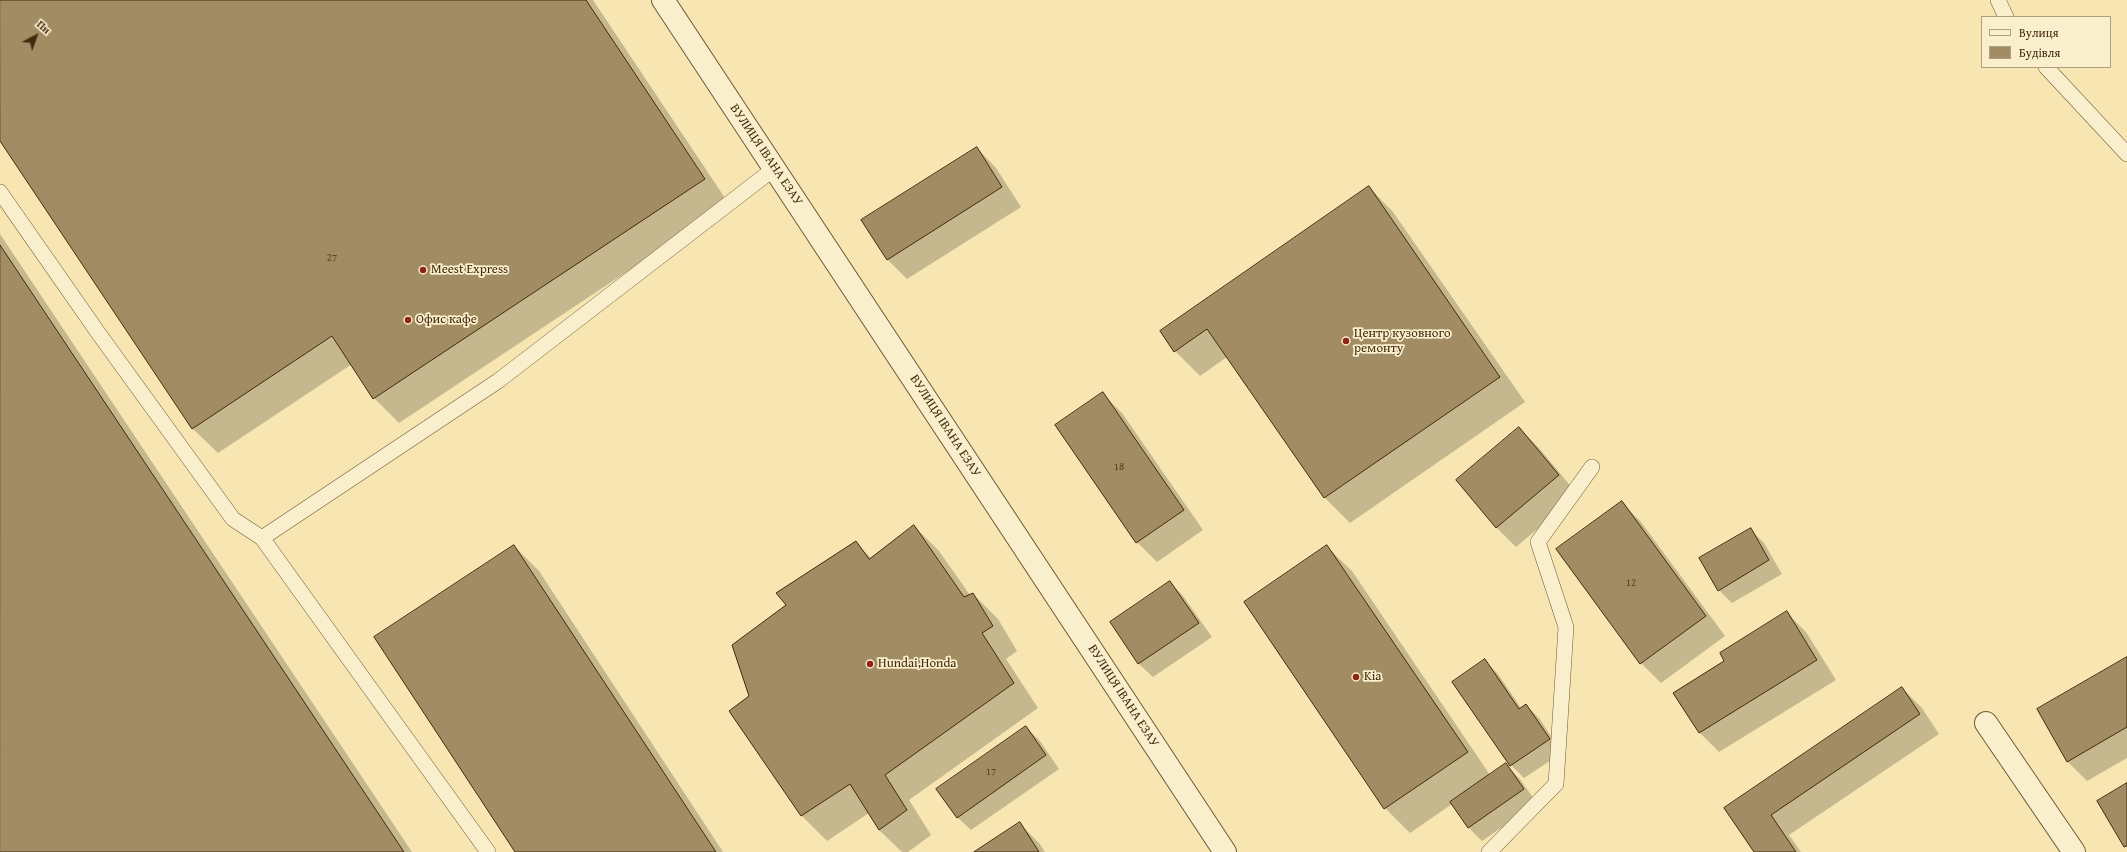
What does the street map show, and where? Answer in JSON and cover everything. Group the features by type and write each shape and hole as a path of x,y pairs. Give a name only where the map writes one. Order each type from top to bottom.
{"street":[{"name":"ВУЛИЦЯ ІВАНА ЕЗАУ","path":"663,0 1225,852"},
{"path":"1986,723 2074,852"}],"lane":[{"path":"1998,0 2006,16"},
{"path":"2047,68 2127,154"},
{"path":"262,538 498,381 775,168"},
{"path":"0,192 99,334 233,519 262,538 488,852"},
{"path":"1489,852 1556,784 1566,627 1538,542 1592,467"}],"building":[{"path":"0,0 586,0 705,179 373,399 332,336 192,429 0,141"},
{"path":"977,147 1002,187 887,260 861,220"},
{"name":"Центр кузовного ремонту","path":"1369,186 1500,377 1324,498 1207,329 1174,352 1160,331"},
{"path":"0,245 404,852 0,852"},
{"path":"1103,392 1184,510 1136,543 1055,425"},
{"path":"1519,427 1559,475 1496,528 1456,480"},
{"path":"1622,501 1706,616 1640,664 1556,549"},
{"name":"Hundai,Honda","path":"914,525 964,597 973,593 993,626 982,633 1014,683 885,775 907,810 879,830 850,784 801,816 729,711 749,696 732,645 786,605 776,593 856,541 869,559"},
{"path":"1751,528 1769,560 1718,591 1699,558"},
{"path":"514,545 716,852 515,852 374,637"},
{"name":"Kia","path":"1327,545 1468,752 1384,809 1244,602"},
{"path":"1170,581 1199,623 1138,664 1110,622"},
{"path":"1787,611 1817,660 1699,733 1673,693 1724,661 1720,653"},
{"path":"2127,657 2127,727 2067,762 2037,709"},
{"path":"1485,659 1519,709 1526,704 1550,739 1510,766 1452,682"},
{"path":"1902,687 1920,714 1771,815 1796,852 1754,852 1724,808"},
{"path":"1026,726 1046,755 957,818 936,789"},
{"path":"1506,763 1524,789 1468,828 1450,802"},
{"path":"2127,783 2127,846 2124,847 2097,801"},
{"path":"1020,822 1039,852 974,852"}],"place":[{"name":"Meest Express","path":"423,270"},
{"name":"Офис кафе","path":"408,320"},
{"name":"Центр кузовного ремонту","path":"1346,341"},
{"name":"Hundai,Honda","path":"870,664"},
{"name":"Kia","path":"1356,677"}]}
